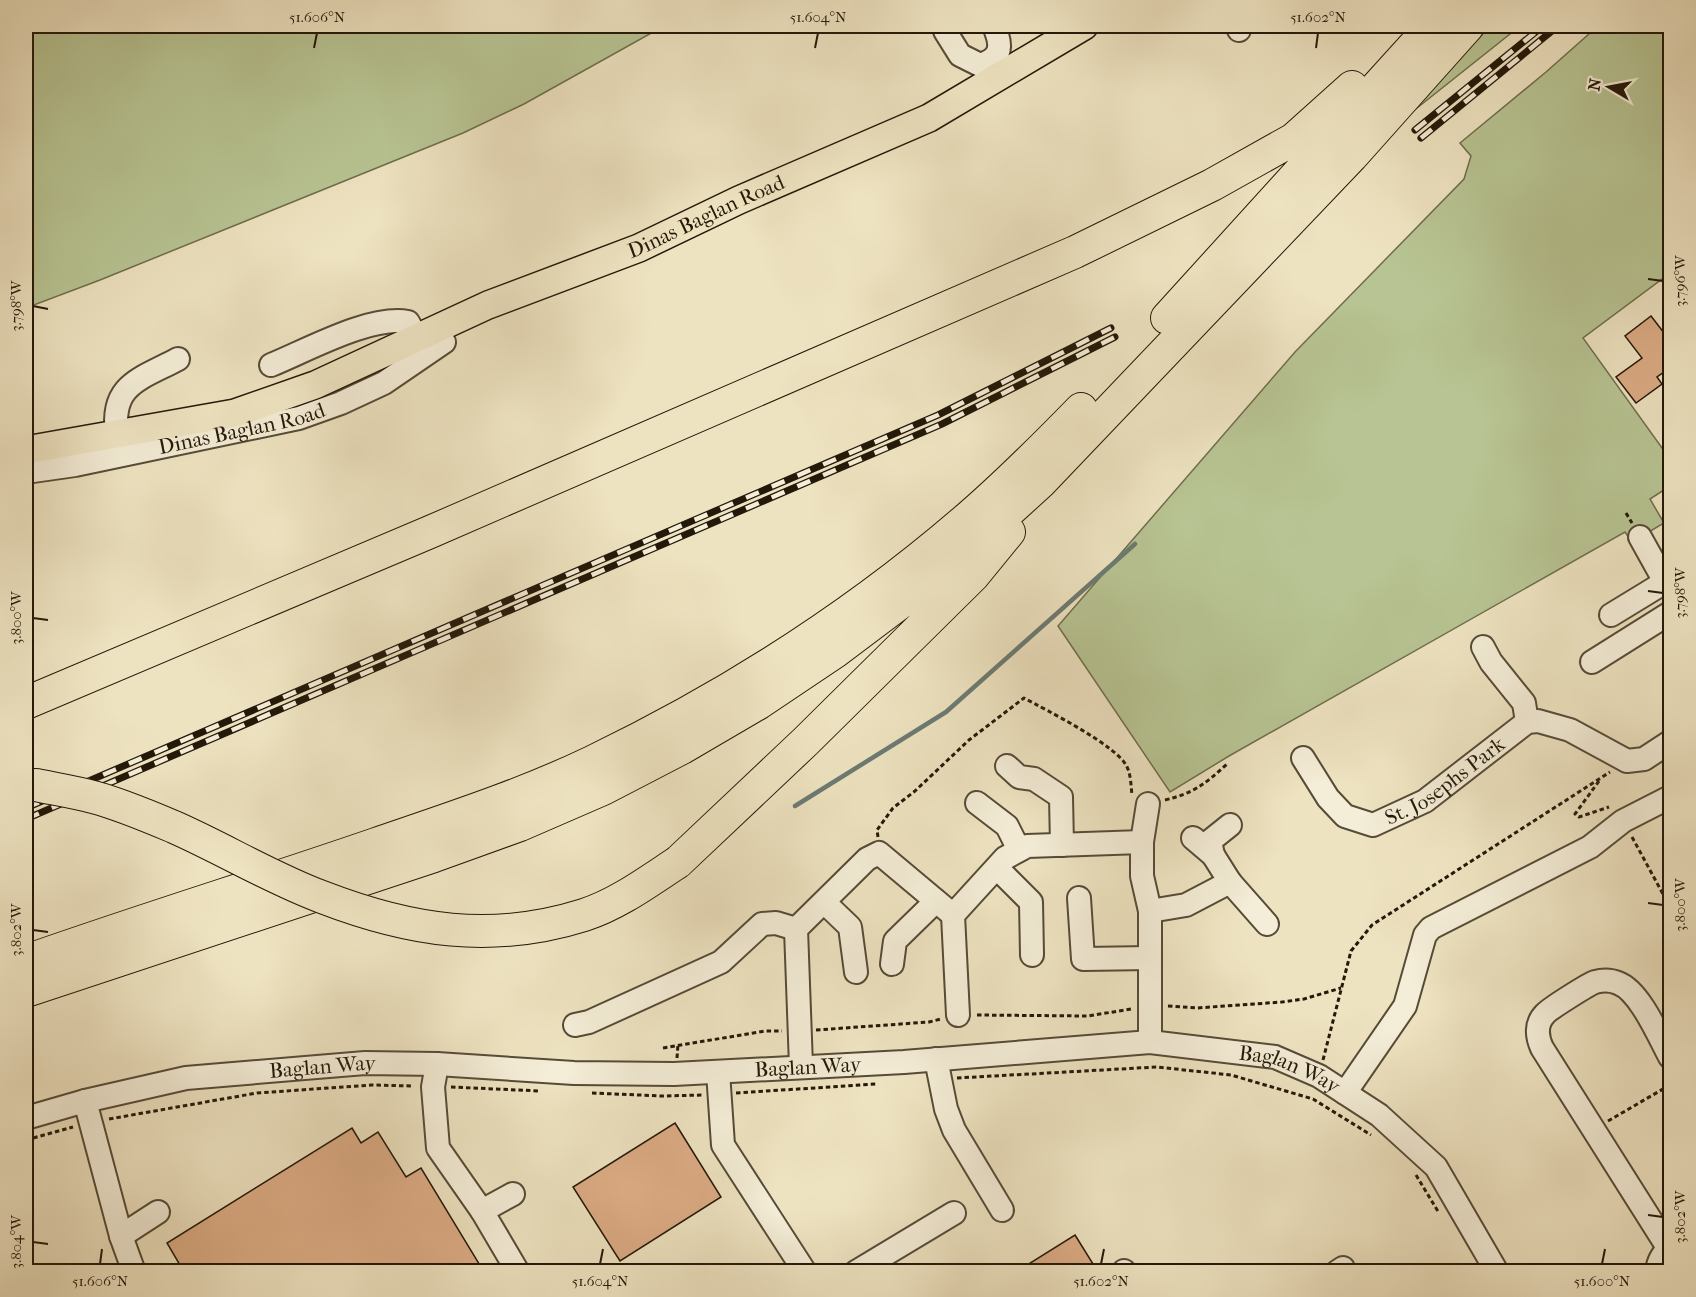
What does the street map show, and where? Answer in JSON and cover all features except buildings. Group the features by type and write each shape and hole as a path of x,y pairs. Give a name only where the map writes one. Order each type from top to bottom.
{"highway":[{"path":"26,703 441,527 1076,252 1212,185 1294,139 1384,58 1424,26"},
{"path":"26,961 341,856 509,797 590,763 668,723 748,679 822,631 963,522 1032,459 1167,318 1432,26"},
{"path":"26,992 403,867 520,825 603,789 682,748 759,703 835,652 900,603 977,540 1040,483 1352,156 1467,26"},
{"path":"26,785 95,797 174,827 320,897 380,917 441,930 495,932 541,926 585,915 629,893 678,862 805,742 973,576 1097,424"}],"main road":[{"name":"Dinas Baglan Road","path":"26,450 234,413 315,385 488,304 639,248 739,200 929,118 995,68 1084,26"}],"street":[{"path":"945,31 960,55 980,65 995,68 995,58 1000,47 994,26"},
{"path":"271,365 370,324 395,320 408,322 417,338"},
{"name":"Dinas Baglan Road","path":"26,472 75,465 299,418 341,403 384,383 444,342"},
{"path":"117,434 116,411 125,390 133,383 178,359"},
{"path":"1611,615 1668,580 1640,537"},
{"path":"1592,662 1671,613"},
{"name":"St. Josephs Park","path":"1484,660 1524,703 1527,722"},
{"name":"St. Josephs Park","path":"1312,761 1328,798 1345,816 1373,825 1425,801 1527,722 1538,721 1570,730 1635,760"},
{"path":"1635,760 1671,742"},
{"path":"1007,766 1019,777 1034,779 1061,797 1062,845"},
{"path":"1345,1093 1405,1006 1425,935 1431,928 1590,847 1623,821 1671,797"},
{"path":"977,803 1007,826 1019,850"},
{"path":"1148,804 1142,842 1142,876 1150,911 1150,1042"},
{"path":"1213,855 1210,841 1230,825"},
{"path":"1193,838 1213,855 1230,882 1267,924"},
{"path":"892,964 896,941 945,908 997,868 1005,858 1027,846 1142,842"},
{"path":"801,1066 796,929 867,859 879,853 945,908 958,1015"},
{"path":"997,868 1031,902 1032,955"},
{"path":"1150,911 1186,905 1230,882"},
{"path":"1079,898 1083,959 1150,958"},
{"path":"824,902 850,927 856,972"},
{"path":"574,1025 589,1022 721,962 762,924 776,923 796,929"},
{"path":"1658,1272 1663,1254 1670,1248 1538,1038 1538,1026 1545,1014 1593,982 1604,980 1618,983 1633,992 1671,1057"},
{"name":"Baglan Way","path":"26,1118 88,1111 186,1078 365,1063 437,1064 574,1073 674,1074 718,1083 801,1066 938,1069 1150,1042 1275,1057 1319,1076 1379,1115 1436,1167 1497,1272"},
{"path":"437,1064 433,1087 438,1148 482,1211 518,1272"},
{"path":"938,1069 946,1109 954,1130 1002,1210"},
{"path":"718,1083 723,1145 805,1272"},
{"path":"88,1111 121,1236 126,1267"},
{"path":"482,1211 513,1194"},
{"path":"121,1236 158,1212"},
{"path":"856,1272 954,1213"}],"path":[{"path":"1319,1076 1351,951 1372,926 1635,760"},
{"path":"1148,804 1187,795 1209,781 1227,764"},
{"path":"663,1048 765,1031 800,1032 851,1026 929,1022 958,1015 1088,1016 1150,1005 1197,1008 1282,1002 1304,999 1341,988"},
{"path":"938,1069 1157,1067 1231,1075 1313,1100 1372,1135"},
{"path":"586,1093 662,1096 718,1083 885,1083"},
{"path":"26,1140 88,1111 257,1093 372,1084 542,1091"},
{"path":"1593,1128 1671,1085"},
{"path":"1413,1170 1444,1221"}],"green space":[{"path":"26,26 664,26 524,104 463,133 26,308"},
{"path":"1490,26 1520,26 1407,116"},
{"path":"1598,26 1670,26 1670,273 1583,338 1670,459 1670,486 1650,499 1664,523 1632,542 1625,532 1229,756 1170,792 1058,626 1295,352 1464,179 1471,156 1460,143"}],"waterway":[{"path":"795,806 946,712 1135,544"}],"railway":[{"path":"1415,130 1543,26"},
{"path":"1421,138 1558,26"},
{"path":"26,808 938,415 1111,328"},
{"path":"26,819 942,424 1115,337"}]}
